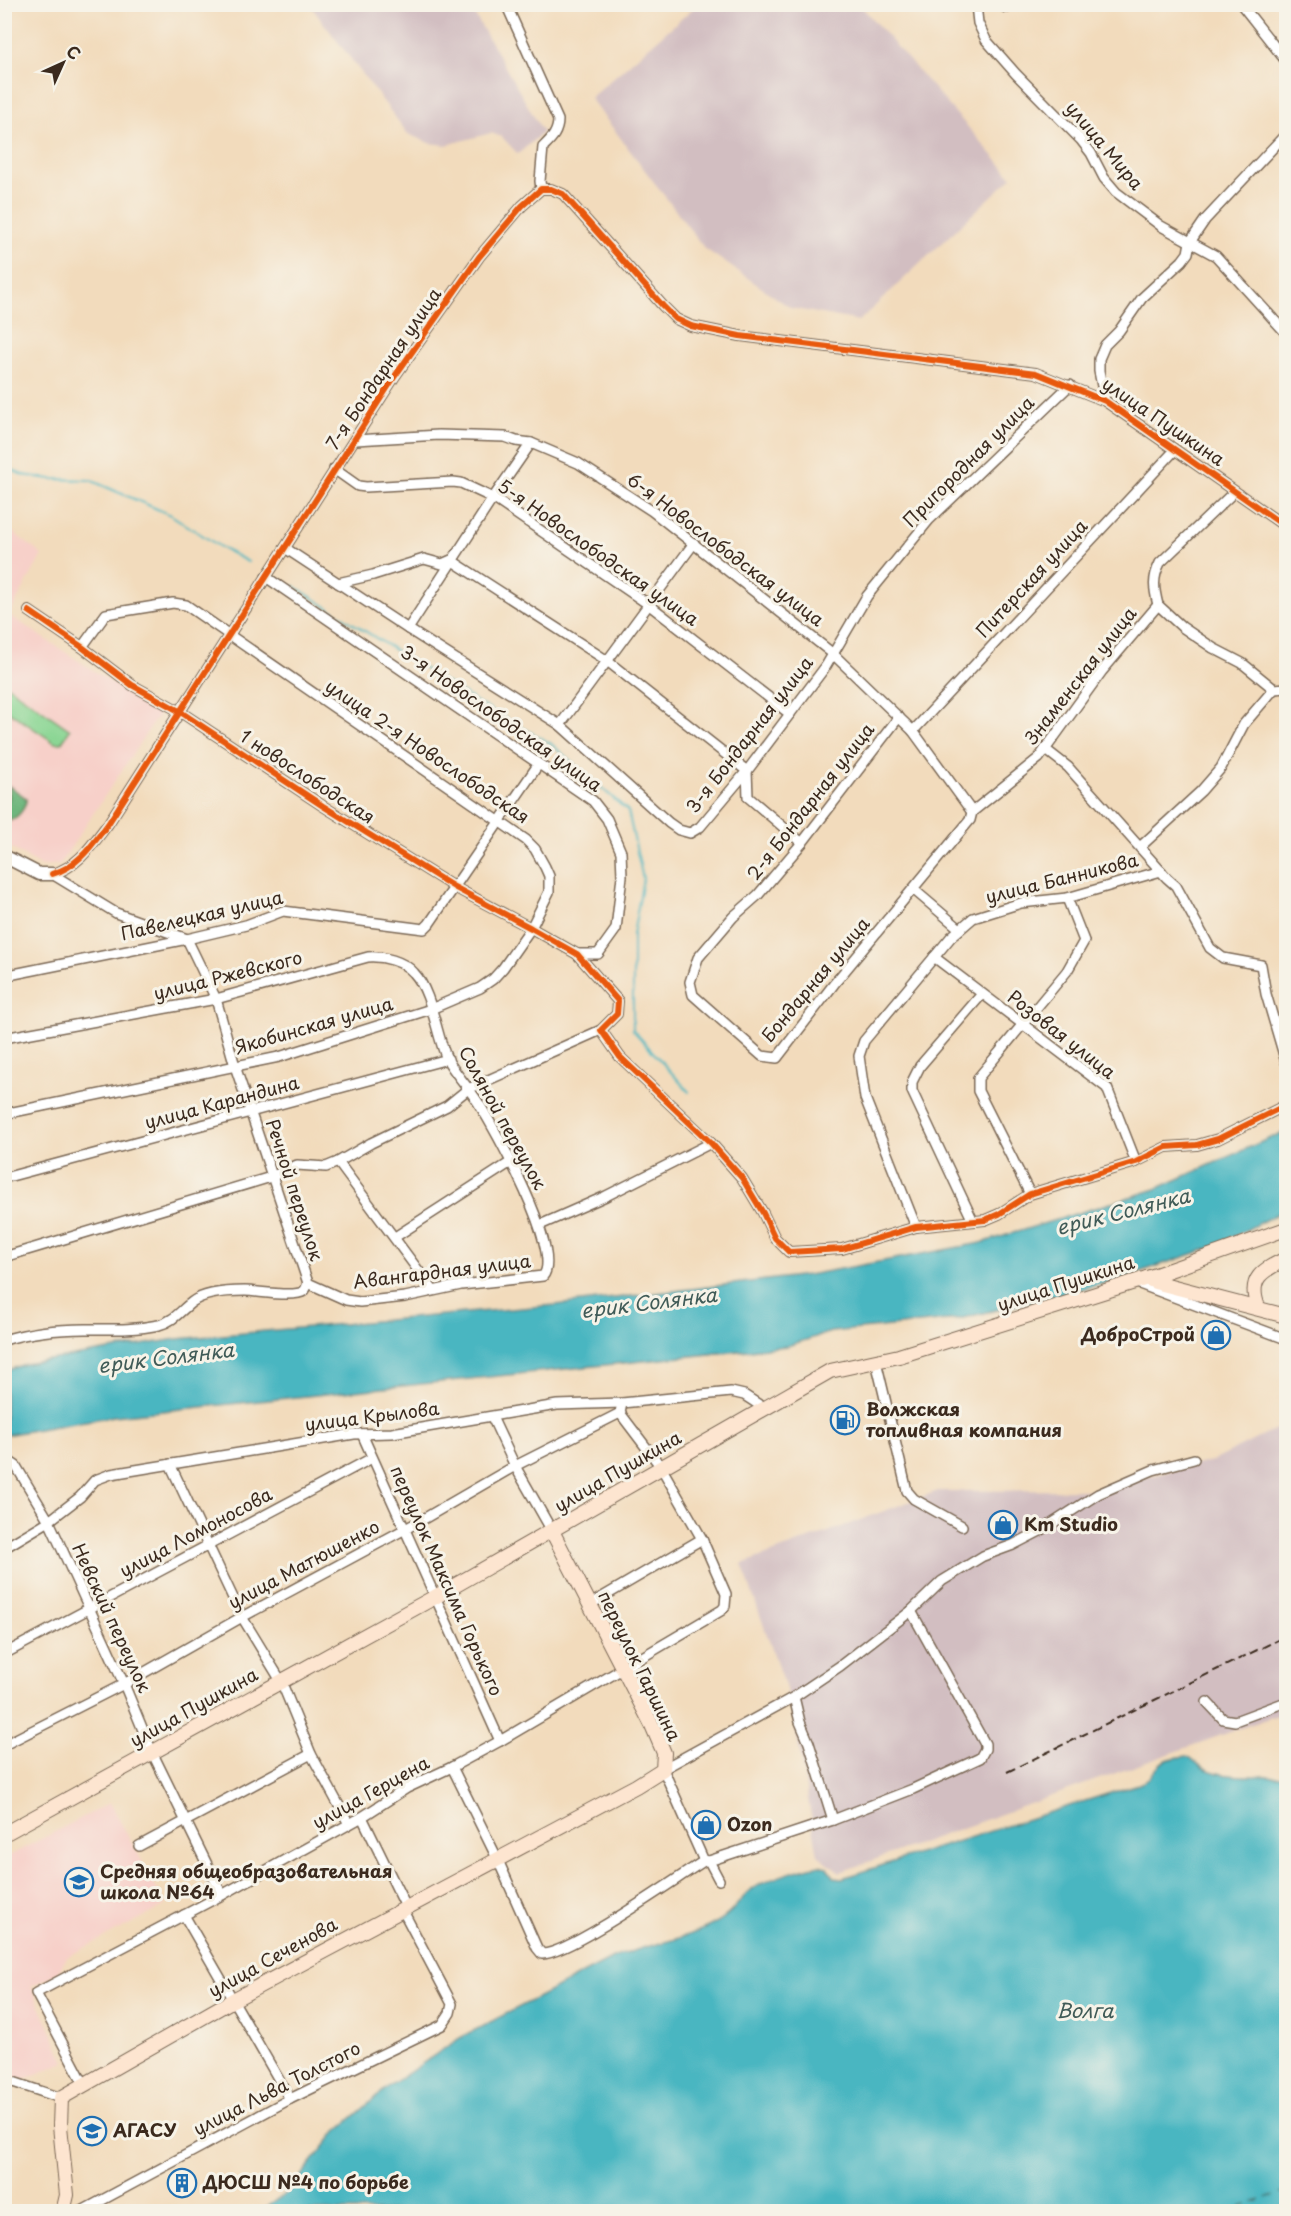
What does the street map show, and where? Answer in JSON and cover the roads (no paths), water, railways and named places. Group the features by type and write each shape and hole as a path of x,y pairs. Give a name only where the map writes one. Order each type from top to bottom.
{"main road":[{"name":"улица Пушкина","path":"4,1834 435,1597 830,1371 899,1356 1140,1280 1287,1229"},
{"path":"1258,1307 1253,1294 1254,1284 1261,1274 1287,1259"},
{"path":"1140,1280 1258,1307 1287,1316"},
{"name":"переулок Гаршина","path":"552,1531 622,1671 652,1725 664,1753 663,1769"},
{"name":"улица Сеченова","path":"61,2098 233,2000 636,1786 663,1769"},
{"path":"61,2098 60,2126 67,2196 63,2211"}],"street":[{"path":"506,4 558,120 554,136 543,147 541,189"},
{"path":"998,4 1006,8 1019,4"},
{"path":"1241,4 1287,61"},
{"name":"улица Мира","path":"976,5 978,23 986,40 1081,140 1091,153 1104,178 1116,192 1161,226 1207,250 1225,264 1287,333"},
{"path":"1105,401 1099,371 1101,351 1119,331 1142,298 1182,261 1190,242 1205,220 1287,134"},
{"name":"улица Пушкина","path":"541,189 551,189 563,194 663,306 676,319 690,326 740,336 1036,373 1105,401 1287,527"},
{"name":"7-я Бондарная улица","path":"52,874 71,867 108,824 395,376 479,257 522,206 541,189"},
{"name":"Пригородная улица","path":"832,653 867,596 929,520 1070,385"},
{"name":"6-я Новослободская улица","path":"356,440 473,434 505,437 531,443 578,463 652,511 832,653 913,731 972,812"},
{"path":"408,629 451,560 531,443"},
{"name":"Питерская улица","path":"913,731 1175,450"},
{"name":"5-я Новослободская улица","path":"334,469 358,486 381,487 453,482 493,498 648,604 790,714"},
{"path":"1234,492 1160,563 1154,575 1153,587 1158,605 1182,627 1213,648 1242,663 1274,689 1287,688"},
{"path":"560,724 694,543"},
{"name":"3-я Новослободская улица","path":"285,548 408,629 560,724 669,823 679,830 690,833"},
{"path":"338,583 424,559 442,564 451,560"},
{"path":"451,560 606,660 747,771 748,797 802,843"},
{"name":"3-я Новослободская улица","path":"266,577 593,801 607,819 621,852 622,876 616,929 598,954 577,954"},
{"name":"улица 2-я Новослободская","path":"82,647 106,614 173,603 186,606 500,822 535,849 549,876 549,892 531,928"},
{"name":"Знаменская улица","path":"972,812 1039,758 1102,671 1158,605"},
{"name":"1 новослободская","path":"29,611 82,647 132,686 179,711 312,799 454,888 577,954 618,1001 617,1014 601,1030"},
{"name":"3-я Бондарная улица","path":"690,833 700,827 747,771 826,666 832,653"},
{"path":"1140,847 1221,768 1244,724 1274,689"},
{"name":"2-я Бондарная улица","path":"698,958 733,917 758,896 899,717"},
{"path":"1045,749 1068,767 1176,886 1210,948 1223,958 1261,965 1266,994 1287,1062"},
{"name":"Павелецкая улица","path":"4,976 187,939 246,925 283,911 424,929 538,765"},
{"name":"Бондарная улица","path":"698,958 690,982 693,995 762,1056 777,1058 834,984 970,820 972,812"},
{"path":"4,856 39,874 52,874 116,913 187,939"},
{"name":"улица Банникова","path":"916,1227 865,1098 859,1056 864,1041 934,957 973,918 1021,903 1067,898 1161,871"},
{"path":"913,889 960,929"},
{"path":"1030,1194 978,1091 977,1084 981,1072 1066,971 1084,941 1067,898"},
{"name":"Якобинская улица","path":"4,1114 279,1057 430,1009 487,984 504,968 531,928"},
{"name":"Речной переулок","path":"187,939 216,999 235,1066 308,1283"},
{"name":"улица Ржевского","path":"4,1038 216,999 375,956 398,963 412,971 424,989 430,1009"},
{"name":"Розовая улица","path":"934,957 1107,1088 1136,1162"},
{"path":"973,1221 912,1091 912,1082 920,1066 982,994"},
{"name":"Соляной переулок","path":"430,1009 448,1059 479,1104 511,1162 540,1225 549,1261 543,1276"},
{"path":"4,1257 271,1176 297,1165 326,1167 447,1106 468,1089 601,1030 620,1057 711,1143 742,1178 775,1238 789,1252 843,1249 916,1227 985,1220 999,1214 1030,1194 1136,1162 1166,1147 1197,1145 1218,1139 1287,1105"},
{"name":"улица Карандина","path":"4,1178 448,1059"},
{"path":"540,1225 606,1196 711,1143"},
{"path":"338,1162 432,1289"},
{"path":"395,1237 511,1162"},
{"name":"Авангардная улица","path":"308,1283 346,1300 360,1302 405,1297 432,1289 543,1276"},
{"path":"1140,1280 1287,1339"},
{"path":"4,1340 40,1333 86,1329 124,1330 160,1324 178,1316 193,1301 209,1295 236,1291 297,1294 305,1290 308,1283"},
{"path":"876,1361 907,1491 914,1499 962,1526"},
{"name":"улица Крылова","path":"4,1548 49,1521 80,1497 95,1479 111,1474 558,1405 621,1408 738,1392 764,1408"},
{"path":"589,1605 702,1539 661,1467 621,1408"},
{"name":"улица Матюшенко","path":"4,1745 124,1684 621,1408"},
{"path":"492,1417 515,1466 552,1531"},
{"name":"переулок Максима Горького","path":"362,1434 500,1741"},
{"name":"Невский переулок","path":"5,1458 16,1466 49,1521 124,1684 152,1752 222,1895"},
{"name":"улица Ломоносова","path":"4,1654 372,1458"},
{"path":"663,1769 794,1697 840,1666 911,1611 950,1576 984,1556 1013,1545 1042,1530 1098,1494 1153,1470 1194,1460"},
{"path":"170,1464 242,1617 281,1681 311,1754 349,1824"},
{"name":"улица Герцена","path":"84,2084 36,1993 222,1895 362,1817 407,1788 500,1741 718,1614 725,1606 726,1594 702,1539"},
{"path":"452,1767 497,1858 537,1948 542,1954 548,1953 582,1940 706,1861 833,1820 913,1790 976,1761 983,1754 985,1744 911,1611"},
{"path":"794,1697 800,1722 833,1820"},
{"path":"1207,1702 1223,1719 1235,1721 1287,1702"},
{"path":"139,1846 311,1754"},
{"name":"переулок Гаршина","path":"663,1769 706,1861 719,1880"},
{"path":"362,1817 404,1908"},
{"name":"улица Льва Толстого","path":"80,2211 290,2099 442,2025 452,2009 449,1998 404,1908"},
{"path":"184,1915 290,2099"},
{"path":"4,2079 61,2098"}],"water":[{"name":"ерик Солянка","path":"1286,1131 1286,1209 1216,1246 1110,1282 959,1319 831,1332 787,1346 114,1416 5,1435 5,1371 25,1364 177,1339 556,1305 808,1275 981,1243 1156,1189"},
{"name":"Волга","path":"1188,1756 1213,1772 1245,1776 1286,1776 1286,2211 261,2211 289,2191 335,2133 388,2087 460,2038 613,1958 690,1935 714,1924 730,1912 756,1886 795,1871 820,1865 827,1867 833,1877 842,1878 1139,1784 1150,1777 1163,1762"}],"waterway":[{"path":"4,466 23,475 51,479 90,480 171,515 248,562"},
{"path":"294,586 480,704 550,743 628,811 643,879 633,935 633,1030 689,1092"}],"railway":[{"path":"1007,1772 1286,1636"}],"place":[{"name":"ДоброСтрой","path":"1216,1335"},
{"name":"Волжская топливная компания","path":"845,1420"},
{"name":"Кm Studio","path":"1003,1525"},
{"name":"Ozon","path":"706,1825"},
{"name":"Средняя общеобразовательная школа №64","path":"79,1882"},
{"name":"АГАСУ","path":"92,2131"},
{"name":"ДЮСШ №4 по борьбе","path":"182,2183"}]}
